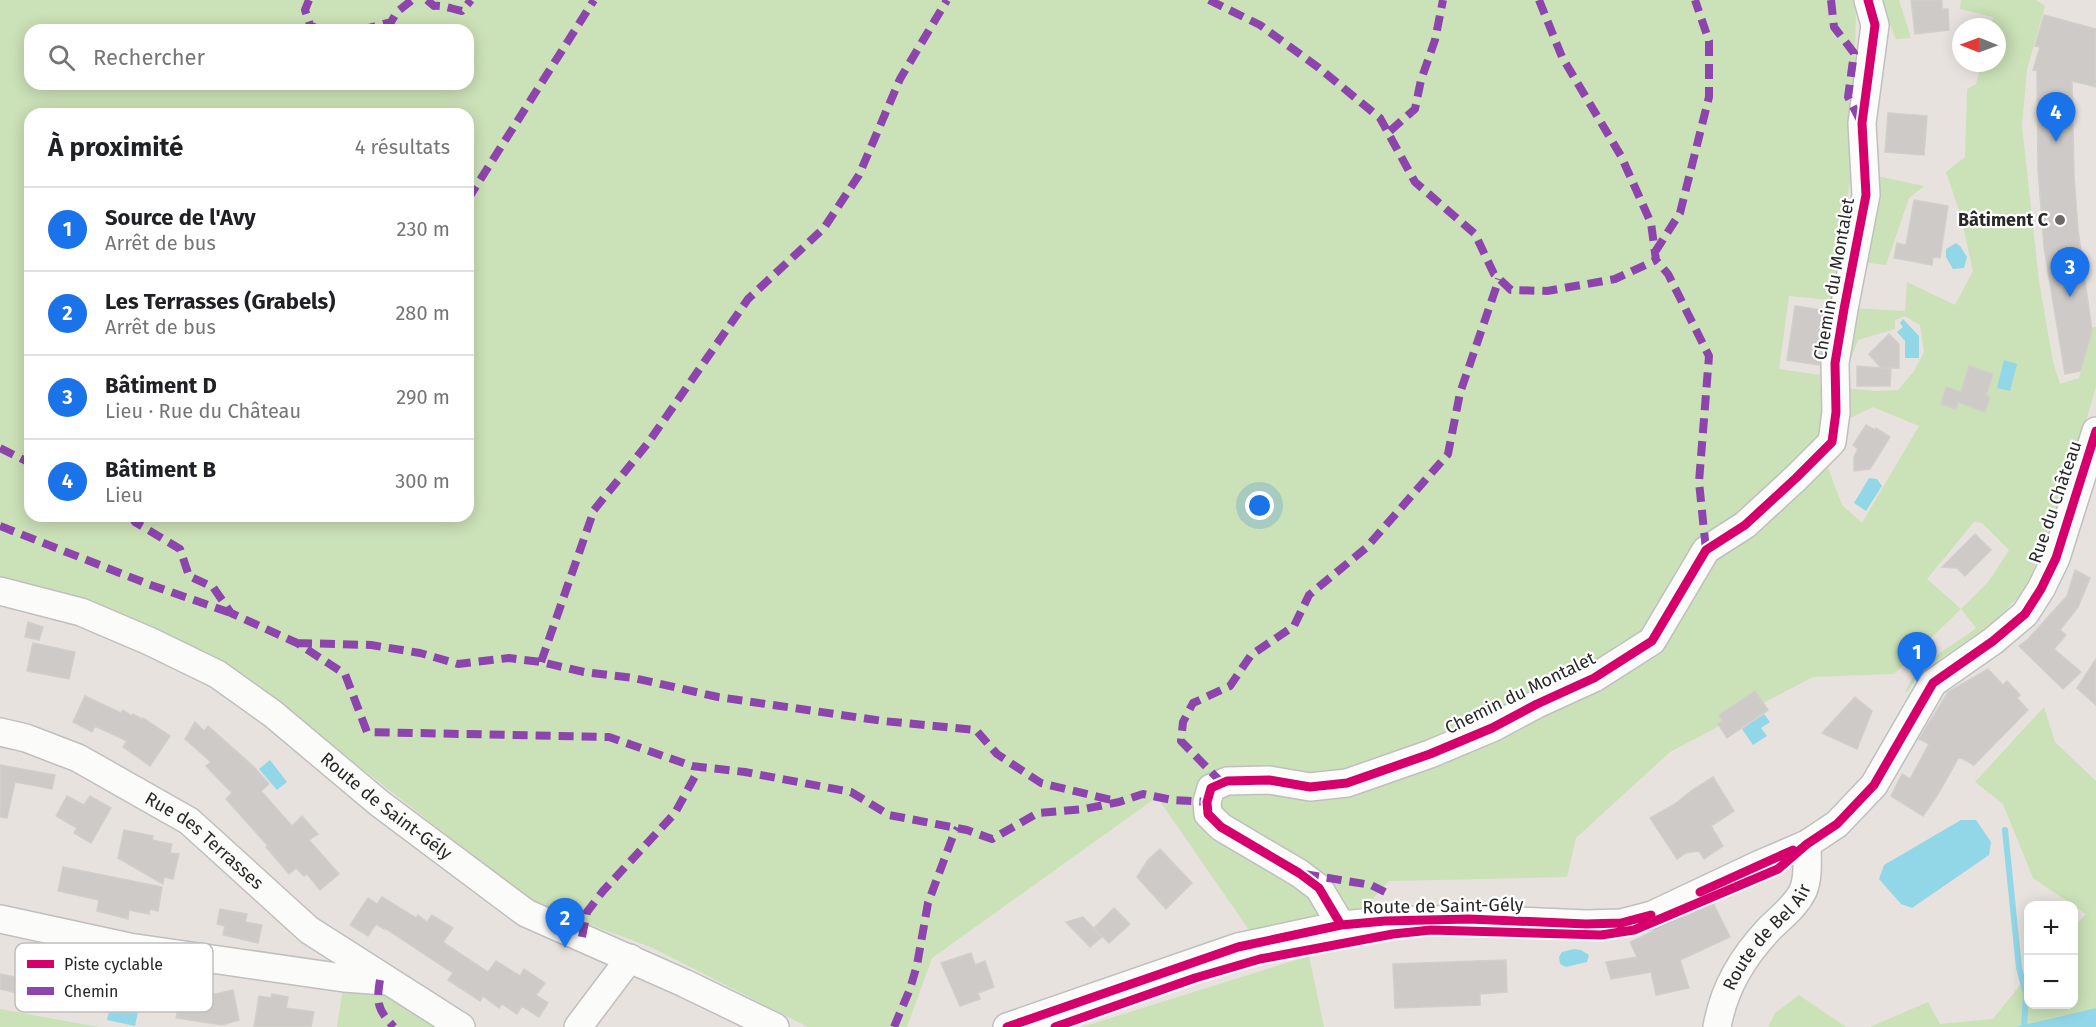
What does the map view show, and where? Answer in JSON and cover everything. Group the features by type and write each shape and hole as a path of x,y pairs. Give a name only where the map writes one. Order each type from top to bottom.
{"street":[{"name":"Chemin du Montalet","path":"1341,925 1318,888 1299,873 1221,827 1208,814 1207,802 1211,788 1227,781 1269,780 1310,787 1347,783 1430,754 1492,728 1594,678 1652,641 1706,550 1745,525 1832,442 1836,412 1835,363 1866,195 1862,123 1875,25 1868,0"},
{"name":"Rue du Château","path":"1806,844 1837,824 1874,785 1933,683 1993,641 2025,614 2041,589 2056,558 2096,431"},
{"name":"Route de Saint-Gély","path":"0,591 81,612 218,674 273,714 379,803 526,913 630,958 775,1027"},
{"name":"Rue des Terrasses","path":"0,732 26,738 78,758 189,821 309,930 461,1027"},
{"name":"Route de Saint-Gély","path":"1007,1027 1238,947 1341,925 1385,921 1469,919 1586,924 1621,923 1652,915 1806,844"},
{"name":"Route de Bel Air","path":"1717,1027 1723,1000 1742,961 1769,929 1796,903 1803,889 1807,871 1806,844"},
{"path":"0,919 111,943"},
{"path":"578,1027 630,958"},
{"path":"213,959 344,978 392,981"}],"green space":[{"path":"0,0 1856,0 1853,163 1831,300 1789,296 1779,369 1820,375 1820,386 1876,391 1898,390 1914,371 1924,352 1920,325 1905,316 1895,320 1895,329 1858,340 1850,362 1842,360 1853,308 1905,311 1907,282 1955,305 1973,271 1960,213 1946,172 1965,157 1967,89 1976,84 1979,72 2006,72 2006,18 1993,18 1960,9 1961,0 2036,0 2045,6 2027,69 2022,126 2039,281 2053,362 2060,384 2079,378 2092,328 2096,327 2096,387 2068,482 2029,580 2018,597 1992,624 1931,665 1916,679 1907,692 1905,692 1911,681 1927,663 1976,628 1961,609 1894,674 1813,677 1670,752 1576,838 1567,877 1389,881 1364,908 1249,930 1157,797 932,958 907,1027 808,1027 653,948 537,905 226,663 88,603 0,581","holes":["1873,407 1919,426 1862,523 1842,505 1819,444 1819,433","1974,522 1982,523 2009,550 1989,581 1961,609 1927,579"]},
{"path":"1880,0 1899,0 1911,38 1896,39"},
{"path":"1877,176 1924,186 1909,198 1886,265 1861,262"},
{"path":"2044,707 2055,742 2096,781 2096,1008 2015,1027 1870,1027 1928,1002 1940,1024 1993,1019 2024,980 2024,1009 2078,1009 2078,923 2086,914 2078,909 2078,901 2067,901 2033,878 2003,804 1975,782"},
{"path":"1309,956 1324,1027 1082,1027"},
{"path":"343,988 400,995 448,1027 337,1027"},
{"path":"1799,995 1846,1027 1768,1027 1775,1013"},
{"path":"0,1009 98,1027 0,1027"}],"water":[{"path":"1956,243 1967,257 1964,268 1953,269 1946,257 1946,249"},
{"path":"1903,319 1919,336 1919,358 1905,358 1905,341 1897,332 1903,327 1900,323"},
{"path":"2004,360 2017,364 2010,391 1997,388"},
{"path":"1869,478 1877,479 1882,486 1866,511 1854,503"},
{"path":"1764,714 1770,722 1761,728 1767,736 1753,745 1742,729"},
{"path":"270,760 287,782 277,790 259,769"},
{"path":"1961,820 1976,820 1991,842 1989,855 1912,908 1901,904 1879,879 1884,865"},
{"path":"1574,949 1589,955 1587,962 1566,967 1560,964 1559,957 1562,952"},
{"path":"2096,1008 2096,1027 2015,1027"},
{"path":"109,1012 138,1012 135,1026 107,1020"}],"building":[{"path":"1911,0 1942,0 1942,9 1948,9 1949,30 1915,34"},
{"path":"2044,15 2096,29 2096,87 2072,81 2074,176 2078,230 2092,331 2080,371 2065,374 2044,247 2038,169 2037,71 2033,70 2040,47 2035,46"},
{"path":"1888,113 1927,116 1924,155 1885,152"},
{"path":"1914,200 1948,206 1940,258 1933,257 1932,265 1894,258 1897,243 1906,245"},
{"path":"1795,306 1828,311 1819,365 1787,360"},
{"path":"1889,334 1899,344 1899,368 1885,368 1891,369 1890,386 1857,386 1857,366 1881,368 1869,354"},
{"path":"1969,366 1993,374 1986,395 1990,397 1985,412 1958,402 1956,409 1941,404 1946,387 1961,392"},
{"path":"1866,425 1890,437 1870,469 1854,471 1854,457 1858,449 1853,445"},
{"path":"1975,534 1991,550 1965,576 1957,568 1942,567"},
{"path":"2075,570 2090,578 2078,607 2060,630 2066,635 2054,649 2081,672 2063,689 2019,646 2067,596"},
{"path":"28,622 43,627 39,640 25,637"},
{"path":"33,643 75,652 69,679 27,671"},
{"path":"2096,659 2096,705 2077,688"},
{"path":"1988,669 2003,685 2007,681 2020,695 2017,698 2028,710 1974,765 1959,757 1923,816 1891,796 1902,774 1910,779 1929,744 1919,739 1948,692"},
{"path":"1755,691 1768,710 1727,738 1718,724 1723,721 1719,715"},
{"path":"85,696 121,713 123,710 132,716 133,714 143,718 170,736 150,766 123,747 127,741 95,726 92,732 73,722"},
{"path":"1855,697 1872,711 1857,749 1822,733"},
{"path":"195,722 204,731 208,726 252,765 269,784 261,791 292,826 302,816 318,834 309,840 339,874 320,890 307,874 304,876 296,868 289,874 266,847 268,846 226,799 232,793 206,766 211,762 185,739"},
{"path":"0,765 55,775 52,789 15,782 7,818 0,817"},
{"path":"1713,777 1734,811 1711,826 1723,846 1704,859 1699,851 1686,853 1677,859 1650,818 1675,804"},
{"path":"67,796 84,805 90,796 111,808 91,843 74,833 77,828 56,816"},
{"path":"124,830 153,836 152,840 172,844 170,853 179,854 173,879 164,877 163,884 118,858"},
{"path":"1160,849 1192,883 1166,909 1137,877 1148,860"},
{"path":"63,867 162,887 158,911 150,909 149,914 129,910 128,919 97,911 99,900 58,891"},
{"path":"382,897 416,918 418,915 427,922 432,915 453,928 443,942 488,972 496,961 520,976 524,969 545,983 536,995 548,1003 539,1017 522,1006 517,1014 502,1004 499,1008 483,996 480,1001 448,980 453,973 385,928 376,924 368,936 350,925 368,898 377,904"},
{"path":"1713,903 1730,937 1680,960 1689,988 1656,995 1651,972 1611,979 1606,962 1637,957 1630,942"},
{"path":"1114,908 1130,924 1109,943 1094,928"},
{"path":"220,909 247,914 245,922 262,925 258,943 223,935 225,926 217,924"},
{"path":"1083,917 1102,937 1090,947 1066,922"},
{"path":"971,953 975,965 985,961 994,987 978,993 980,999 960,1006 941,963"},
{"path":"1506,960 1507,992 1480,994 1480,1005 1395,1008 1393,964"},
{"path":"0,974 15,977 15,992 0,989"},
{"path":"233,990 239,1020 222,1025 176,1018 177,1012 213,1012 213,993"},
{"path":"272,994 288,997 286,1008 314,1012 311,1027 254,1027 259,996 271,998"}],"waterway":[{"path":"2005,830 2019,968 2026,994 2024,1027"}],"marked path":[{"path":"309,0 305,10 310,24"},
{"path":"384,24 391,22 397,12 412,0"},
{"path":"427,0 434,6 462,11 471,0"},
{"path":"474,190 594,0"},
{"path":"541,662 594,510 648,443 748,299 824,228 859,175 900,79 947,0"},
{"path":"1209,0 1260,25 1319,68 1380,118 1415,182 1475,234 1494,274 1511,290 1547,291 1615,279 1656,260"},
{"path":"1390,131 1415,109 1421,80 1435,40 1443,0"},
{"path":"1539,0 1562,57 1621,156 1651,223 1656,260 1668,274 1709,356 1699,482 1706,550"},
{"path":"1655,252 1680,213 1709,97 1709,41 1695,0"},
{"path":"1831,0 1834,27 1854,53 1848,97 1861,122"},
{"path":"1222,783 1181,741 1183,722 1193,703 1230,686 1251,655 1294,626 1309,595 1366,548 1448,454 1460,393 1499,279"},
{"path":"0,448 24,460"},
{"path":"135,522 180,549 189,576 213,587 231,613 297,643 345,674 367,732 609,737 692,766 745,772 851,792 889,815 967,830 992,839 1038,813 1084,809 1119,802 1143,794 1172,800 1207,802"},
{"path":"0,526 148,584 231,613"},
{"path":"297,643 371,645 420,653 458,664 509,658 541,662 584,672 634,678 718,697 883,721 976,730 997,754 1041,783 1116,801"},
{"path":"582,937 587,912 603,891 675,813 700,767"},
{"path":"894,1027 917,965 928,903 958,828"},
{"path":"1304,874 1371,885 1385,892"},
{"path":"380,980 378,1001 381,1011 394,1027"}],"cycle path":[{"path":"1341,925 1319,888 1299,873 1221,827 1208,814 1207,802 1211,788 1227,781 1269,780 1310,787 1347,783 1430,754 1492,728 1594,678 1652,641 1706,550 1745,525 1832,442 1836,412 1835,363 1866,195 1862,123 1875,25 1868,0"},
{"path":"1055,1027 1195,978 1260,959 1393,934 1431,930 1601,935 1634,930 1778,869 1807,844 1837,824 1874,785 1933,683 1993,641 2025,614 2041,589 2056,558 2096,431"},
{"path":"1700,892 1793,850"},
{"path":"1007,1027 1238,947 1341,925 1385,921 1469,919 1586,924 1621,923 1651,915"}],"place":[{"name":"Bâtiment B","path":"2056,142"},
{"name":"Bâtiment C","path":"2060,220"},
{"name":"Bâtiment D","path":"2070,297"},
{"name":"Source de l'Avy","path":"1917,682"},
{"name":"Les Terrasses (Grabels)","path":"565,948"}]}
